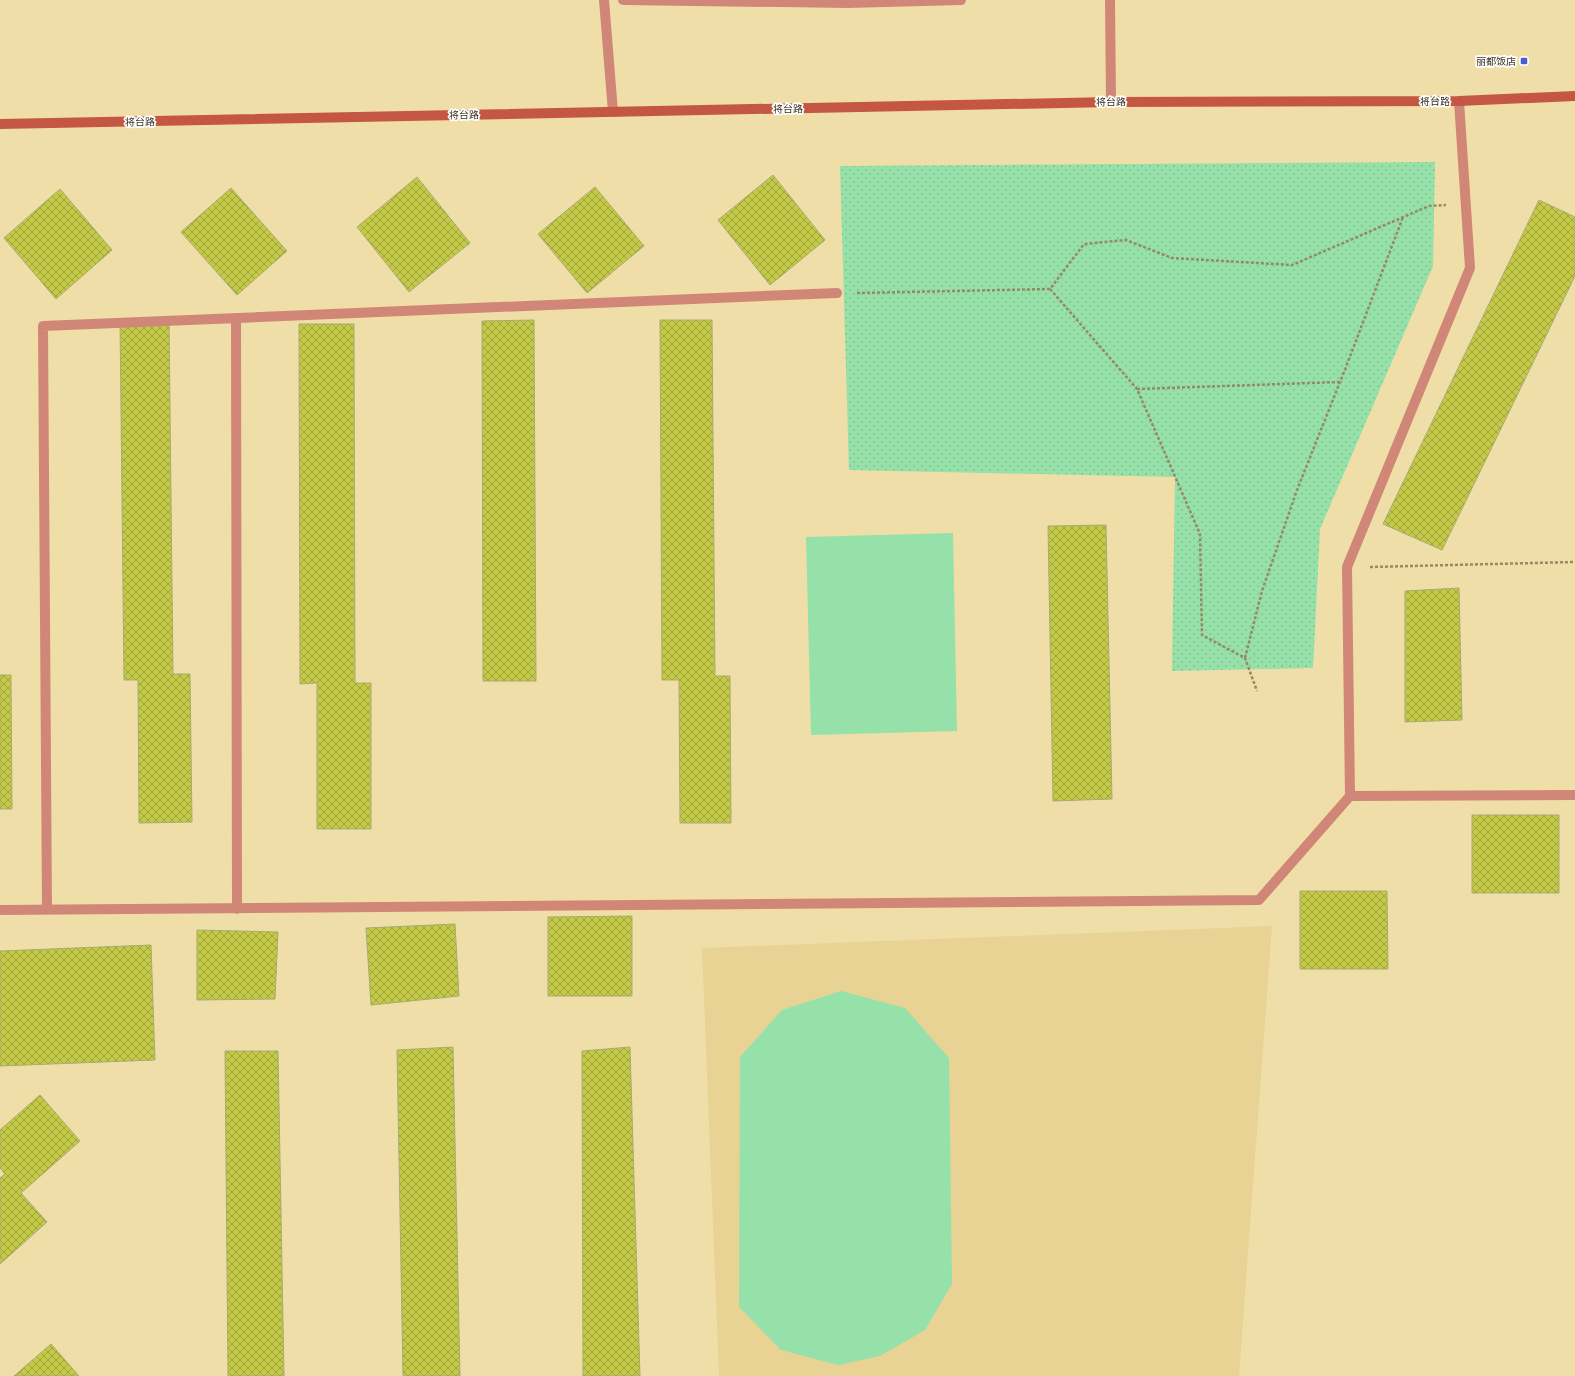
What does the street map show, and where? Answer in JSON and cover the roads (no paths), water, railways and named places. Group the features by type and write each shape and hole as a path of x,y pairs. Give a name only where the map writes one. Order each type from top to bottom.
{"main road":[{"name":"将台路","path":"0,124 1111,102 1459,101 1575,96"}],"street":[{"path":"604,0 613,112"},
{"path":"623,0 848,3 961,0"},
{"path":"1110,0 1111,102"},
{"path":"0,910 1258,900 1350,796 1348,567 1470,268 1459,101"},
{"path":"47,910 42,326 837,294"},
{"path":"236,318 237,909"},
{"path":"1350,796 1575,794"}],"place":[{"name":"丽都饭店","path":"1524,61"}]}
